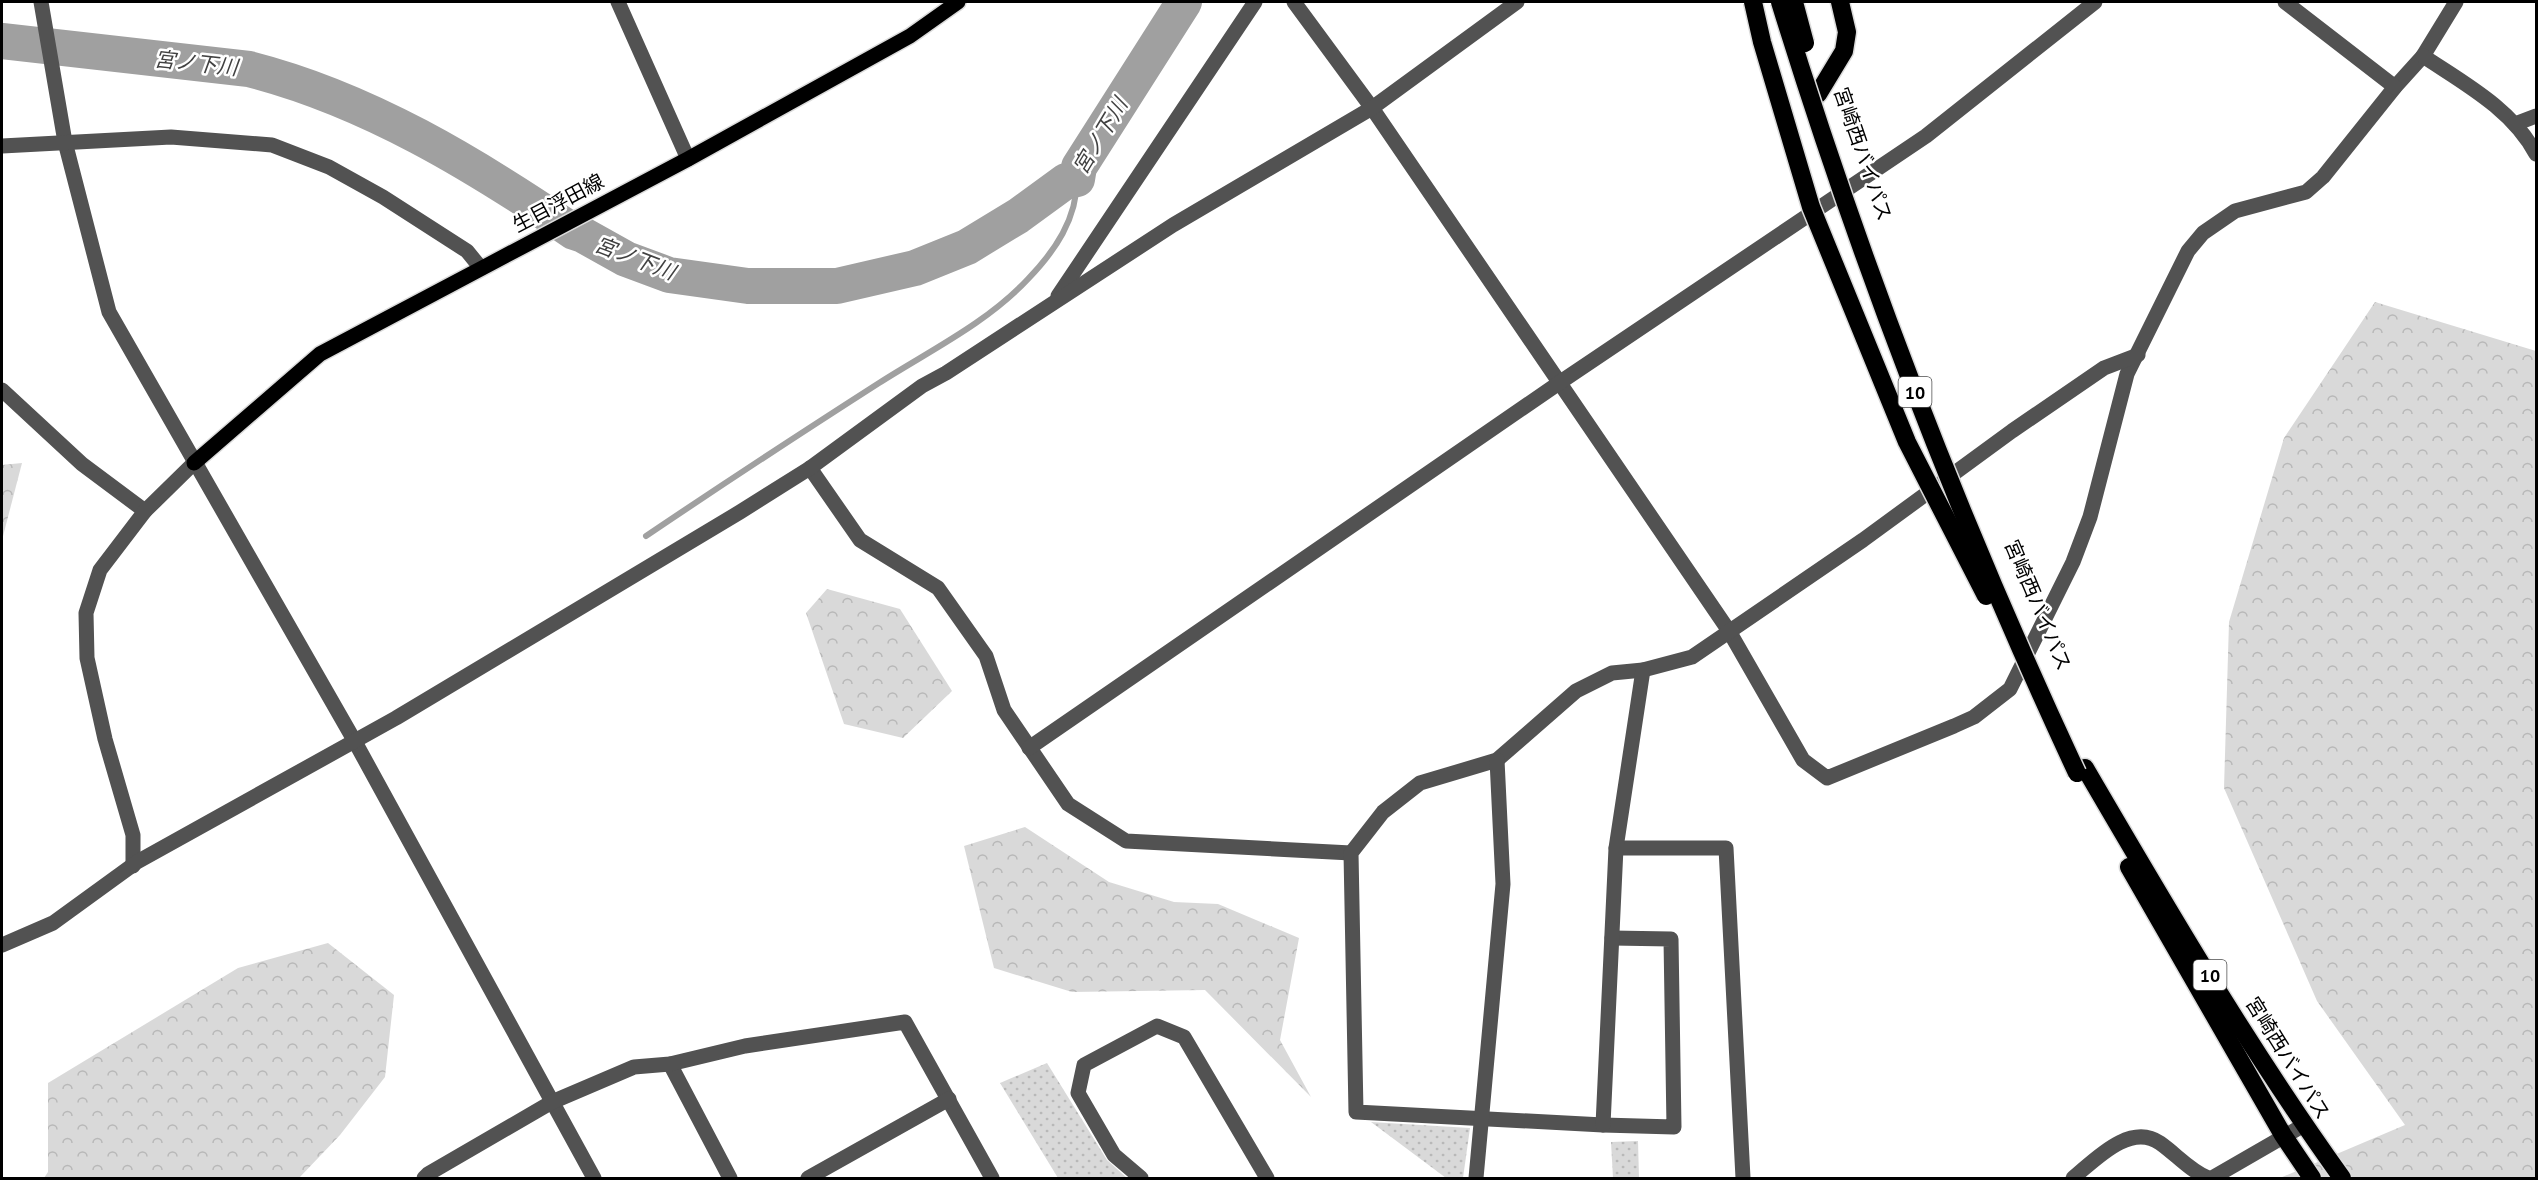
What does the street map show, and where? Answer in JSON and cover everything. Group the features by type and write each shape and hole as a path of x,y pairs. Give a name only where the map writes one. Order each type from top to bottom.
{"highway":[{"path":"1753,2 1762,42 1811,207 1907,442 1989,602 2029,670"},
{"name":"宮崎西バイパス","path":"1780,2 1860,246 1938,456 2029,670 2146,899 2283,1136 2312,1179"},
{"name":"宮崎西バイパス","path":"1794,2 1818,94 1907,348 2081,770 2304,1125 2342,1179"},
{"path":"1818,94 1845,51 1847,32 1840,2"}],"main road":[{"name":"生目浮田線","path":"194,463 320,354 480,267 688,159 910,36 958,2"}],"street":[{"path":"41,2 64,142 109,312 354,740 594,1179"},
{"path":"618,2 688,159"},
{"path":"1052,304 1255,2"},
{"path":"1294,2 1372,108 1729,631 1803,760 1827,778 1974,717 2010,689 2073,562 2090,517 2127,374 2138,355 2153,317 2188,251 2203,233 2235,212 2306,192 2323,177 2395,87 2423,56 2456,2"},
{"path":"2,945 52,923 137,862 396,718 810,468 922,386 1173,225 1372,108 1517,2"},
{"path":"1029,748 1559,382 1926,136 2095,2"},
{"path":"2285,2 2395,87"},
{"path":"2423,56 2484,97 2526,134 2536,154"},
{"path":"2515,124 2536,116"},
{"path":"2,146 171,137 272,145 328,167 383,197 467,251 480,267"},
{"path":"1612,938 1671,939 1674,1127 1356,1112 1351,853 1383,812 1420,783 1497,760 1576,691 1612,673 1643,670 1692,657 1863,540 2012,430 2104,368 2138,355"},
{"path":"2,390 82,464 145,511"},
{"path":"133,866 133,835 105,739 87,658 87,613 100,570 145,511 194,463"},
{"path":"810,468 860,540 938,588 986,656 1004,710 1068,804 1126,841 1351,853"},
{"path":"1603,1125 1616,848 1643,670"},
{"path":"1476,1179 1503,884 1497,760"},
{"path":"1616,848 1726,848 1743,1179"},
{"path":"427,1177 552,1102 634,1067 670,1064 745,1046 905,1022 992,1179"},
{"path":"1141,1179 1114,1155 1078,1093 1084,1065 1156,1026 1184,1036 1267,1179"},
{"path":"670,1064 730,1179"},
{"path":"808,1179 949,1099"},
{"path":"2073,1179 2107,1151 2132,1137 2145,1136 2159,1142 2194,1172 2210,1179 2304,1125"}],"green space":[{"path":"2375,302 2536,351 2536,1178 2280,1178 2405,1125 2317,1001 2224,788 2229,622 2284,438"},
{"path":"22,463 2,540 2,465"},
{"path":"827,589 900,609 952,691 903,738 844,724 806,613"},
{"path":"1025,827 1109,882 1174,902 1218,904 1299,938 1280,1040 1311,1097 1205,990 1072,992 994,968 964,846"},
{"path":"328,943 394,995 385,1077 340,1135 299,1178 44,1178 48,1172 48,1083 238,968"},
{"path":"1047,1063 1107,1160 1127,1178 1058,1178 1000,1083"},
{"path":"1371,1122 1470,1128 1463,1178 1446,1178"},
{"path":"1638,1141 1639,1178 1613,1178 1611,1142"}],"waterway":[{"name":"宮ノ下川","path":"2,41 249,69 336,98 418,136 498,182 574,232 626,259 669,275 748,286 837,286 915,268 967,247 1018,216 1066,181 1077,179 1079,167 1184,2"},
{"path":"646,536 879,383 957,336 1012,295 1047,257 1063,234 1073,208 1077,179"}]}
